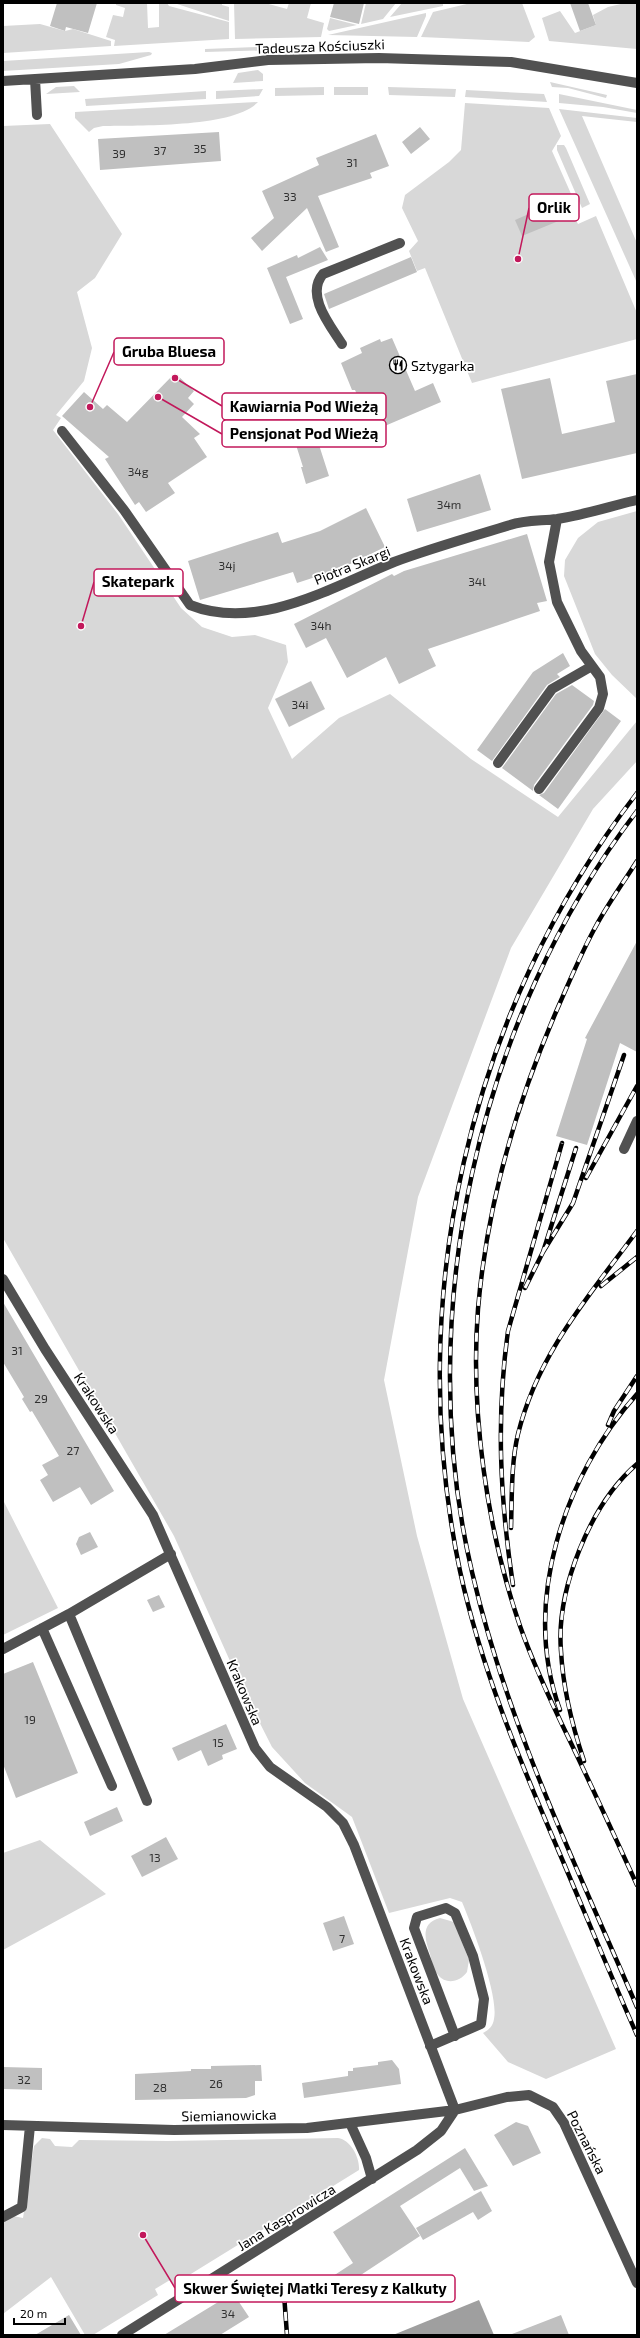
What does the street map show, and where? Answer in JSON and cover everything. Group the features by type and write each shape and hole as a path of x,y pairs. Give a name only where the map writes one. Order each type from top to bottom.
{"street":[{"name":"Tadeusza Kościuszki","path":"3,80 195,69 268,60 378,58 511,62 637,83"},
{"path":"34,79 37,115"},
{"path":"342,344 321,309 317,289 320,278 323,274 400,243"},
{"name":"Piotra Skargi","path":"62,431 124,510 190,605 202,610 224,614 255,613 308,598 395,562 511,525 557,519 637,500"},
{"path":"539,789 599,708 603,694 600,677 581,651 556,602 549,562 557,519"},
{"path":"498,763 552,689 592,666"},
{"path":"624,1149 637,1121"},
{"name":"Krakowska","path":"3,1279 45,1350 153,1515 255,1748 270,1767 327,1806 343,1823 354,1845 455,2110"},
{"path":"3,1649 69,1614 171,1554"},
{"path":"69,1614 147,1801"},
{"path":"42,1628 112,1786"},
{"path":"430,2046 455,2036 481,2024 484,1999 473,1956 458,1920 455,1913 446,1908 417,1917 414,1928 455,2036"},
{"name":"Poznańska","path":"455,2110 507,2097 529,2095 553,2107 571,2136 637,2283"},
{"name":"Siemianowicka","path":"3,2125 174,2130 307,2128 455,2110"},
{"name":"Jana Kasprowicza","path":"122,2335 372,2179 441,2131 455,2110"},
{"path":"350,2123 366,2158 372,2179"},
{"path":"3,2217 22,2207 30,2126"}],"shaded area":[{"path":"116,3 147,3 148,28 159,27 159,3 167,3 169,6 229,22 229,39 114,46 115,40 106,37 113,15 123,17 125,8 116,5"},
{"path":"174,3 222,3 222,5 229,7 229,21"},
{"path":"234,3 265,3 287,9 289,3 311,3 307,18 324,23 321,37 235,39"},
{"path":"366,3 396,3 383,19 361,24"},
{"path":"402,3 443,3 443,6 390,17"},
{"path":"471,3 522,3 535,37 529,42 421,37 433,12"},
{"path":"625,3 637,3 637,49 549,41 542,18 560,11 575,33 596,25 593,15 608,7"},
{"path":"426,13 417,37 328,35"},
{"path":"330,18 357,25 329,31 327,29"},
{"path":"40,24 65,31 73,29 111,41 111,46 3,53 3,26"},
{"path":"279,46 279,50 205,52 205,49"},
{"path":"152,53 151,55 119,64 3,71 3,61"},
{"path":"258,70 263,74 263,81 233,83 238,73"},
{"path":"550,82 607,95 606,98 568,88 552,87"},
{"path":"74,86 80,92 46,94 56,87"},
{"path":"324,87 324,95 275,96 275,88"},
{"path":"334,87 368,87 368,95 334,95"},
{"path":"388,87 456,89 455,97 389,95"},
{"path":"263,89 259,96 216,99 216,91"},
{"path":"466,90 544,94 547,102 465,97"},
{"path":"206,91 206,99 86,106 85,99"},
{"path":"559,94 637,110 637,113 603,107 559,103"},
{"path":"258,102 246,110 229,117 208,121 162,125 103,126 94,128 89,132 75,118 75,112"},
{"path":"465,103 549,108 561,136 552,151 576,205 572,212 578,224 596,216 637,313 637,339 472,383 425,268 417,271 409,251 418,241 402,208 405,195 449,162 461,150"},
{"path":"559,109 637,118 637,122 582,116 637,243 637,283"},
{"path":"50,124 122,234 95,278 77,292 92,348 84,381 56,415 61,418 53,430 118,514 181,608 202,627 232,637 255,635 286,645 288,662 268,708 292,759 339,718 390,694 471,759 558,817 637,721 637,761 593,809 511,948 418,1197 384,1380 417,1536 463,1699 616,2049 546,2079 508,2062 483,2033 493,2024 493,1994 484,1961 462,1902 450,1898 389,1913 352,1817 305,1783 272,1747 243,1690 174,1536 3,1238 3,126"},
{"path":"557,145 564,145 566,148 590,204 582,208 557,150"},
{"path":"637,511 637,699 612,675 595,654 564,576 565,560 578,538 598,522"},
{"path":"3,1500 58,1608 3,1635"},
{"path":"40,1840 106,1894 3,1950 3,1853"},
{"path":"440,1918 454,1922 469,1960 467,1972 461,1978 453,1981 445,1980 436,1973 427,1943 426,1933 429,1924"},
{"path":"42,2138 50,2139 55,2146 72,2147 79,2140 168,2141 338,2138 347,2142 354,2150 358,2160 359,2170 173,2285 170,2280 155,2289 158,2295 93,2335 85,2335 51,2277 3,2314 3,2221 13,2216 23,2218 34,2146"},
{"path":"479,2300 494,2335 393,2335"}],"building":[{"path":"57,3 97,3 88,33 66,27 65,31 50,26"},
{"path":"334,3 364,3 359,24 330,17"},
{"path":"570,3 588,3 596,25 580,31"},
{"path":"420,127 430,139 411,154 402,142"},
{"path":"219,132 221,161 100,170 98,139"},
{"path":"376,134 389,166 370,173 372,178 318,196 339,247 326,252 307,208 262,251 251,238 274,218 262,191 319,165 316,158"},
{"path":"554,203 561,220 522,236 515,220"},
{"path":"320,247 328,260 286,277 303,319 290,324 267,268 297,255 298,258"},
{"path":"411,257 417,272 329,309 324,294"},
{"path":"392,338 415,391 433,383 441,402 373,431 355,390 352,390 341,363 362,353 360,348 380,339 381,342"},
{"path":"175,373 194,391 188,398 194,404 182,417 200,434 194,438 207,457 168,483 175,493 146,512 139,502 135,505 105,459 109,457 62,416 84,392 103,409 107,405 127,422"},
{"path":"637,374 637,453 522,479 501,389 550,378 562,434 615,422 606,381"},
{"path":"313,393 320,417 311,420 329,476 306,484 301,467 303,467 290,426 282,429 274,405"},
{"path":"480,474 491,510 417,532 407,499"},
{"path":"366,508 385,547 340,569 297,583 293,572 200,600 188,561 278,532 282,543 320,531"},
{"path":"527,534 547,601 537,603 540,611 428,649 436,666 399,684 386,657 347,678 326,638 306,648 294,624 392,574 394,576 404,571"},
{"path":"563,653 570,666 557,674 560,677 547,685 492,761 477,750 533,672"},
{"path":"311,681 325,709 289,727 275,699"},
{"path":"572,685 594,701 593,705 534,785 533,791 502,768 556,694"},
{"path":"605,709 621,721 558,809 539,795 544,793"},
{"path":"637,941 637,1052 620,1043 587,1145 556,1136 587,1039 585,1038"},
{"path":"3,1302 114,1491 91,1505 80,1487 53,1502 40,1480 48,1475 42,1465 59,1456 32,1411 30,1412 22,1399 24,1397 3,1362"},
{"path":"90,1532 98,1547 81,1555 76,1544 79,1537"},
{"path":"159,1595 165,1607 153,1612 147,1600"},
{"path":"33,1662 78,1773 16,1798 3,1764 3,1674"},
{"path":"226,1724 237,1749 222,1755 223,1759 208,1766 201,1750 178,1761 172,1748"},
{"path":"117,1807 123,1821 90,1836 84,1822"},
{"path":"166,1837 178,1859 142,1877 131,1856"},
{"path":"344,1916 354,1944 333,1951 323,1923"},
{"path":"392,2060 399,2069 401,2084 304,2098 302,2083 348,2076 348,2071 353,2071 353,2068 378,2065 378,2062"},
{"path":"261,2065 262,2081 255,2081 255,2095 246,2098 135,2100 135,2074 191,2071 191,2069 211,2069 211,2066"},
{"path":"3,2067 42,2068 42,2090 3,2089"},
{"path":"516,2122 528,2126 541,2153 513,2166 494,2135"},
{"path":"465,2148 488,2186 474,2191 460,2168 400,2206 420,2236 338,2290 330,2278 353,2263 333,2232"},
{"path":"481,2191 492,2211 478,2220 473,2212 423,2240 416,2228"},
{"path":"233,2293 249,2317 220,2335 164,2335"},
{"path":"69,2315 81,2335 35,2335"},
{"path":"561,2315 569,2335 512,2335 512,2334"}],"railway":[{"path":"637,793 579,878 530,969 492,1064 464,1162 446,1263 440,1366 444,1469 460,1571 479,1643 490,1679 516,1749 637,2035"},
{"path":"637,811 582,893 535,982 499,1076 472,1174 456,1274 450,1375 455,1475 472,1572 487,1629 504,1684 545,1793 637,2007"},
{"path":"637,861 601,918 581,955 544,1041 517,1116 497,1192 482,1270 476,1348 479,1429 484,1470 498,1550 508,1589 525,1641 537,1670 637,1885"},
{"path":"543,1252 573,1203 624,1055"},
{"path":"586,1178 637,1086"},
{"path":"513,1585 505,1521 501,1458 504,1363 508,1331 562,1143"},
{"path":"525,1288 543,1252 576,1148"},
{"path":"511,1528 512,1480 516,1445 527,1405 538,1377 567,1326 637,1231"},
{"path":"601,1286 637,1257"},
{"path":"608,1425 614,1411 637,1376"},
{"path":"560,1710 549,1669 545,1627 548,1584 556,1542 570,1502 589,1463 611,1427 637,1394"},
{"path":"584,1761 572,1720 562,1665 561,1627 564,1602 570,1576 591,1525 620,1481 637,1464"},
{"path":"284,2294 287,2335"}],"place":[{"name":"Orlik","path":"518,259"},
{"name":"Sztygarka","path":"398,365"},
{"name":"Kawiarnia Pod Wieżą","path":"175,378"},
{"name":"Pensjonat Pod Wieżą","path":"158,397"},
{"name":"Gruba Bluesa","path":"90,407"},
{"name":"Skatepark","path":"81,626"},
{"name":"Skwer Świętej Matki Teresy z Kalkuty","path":"143,2235"}]}
